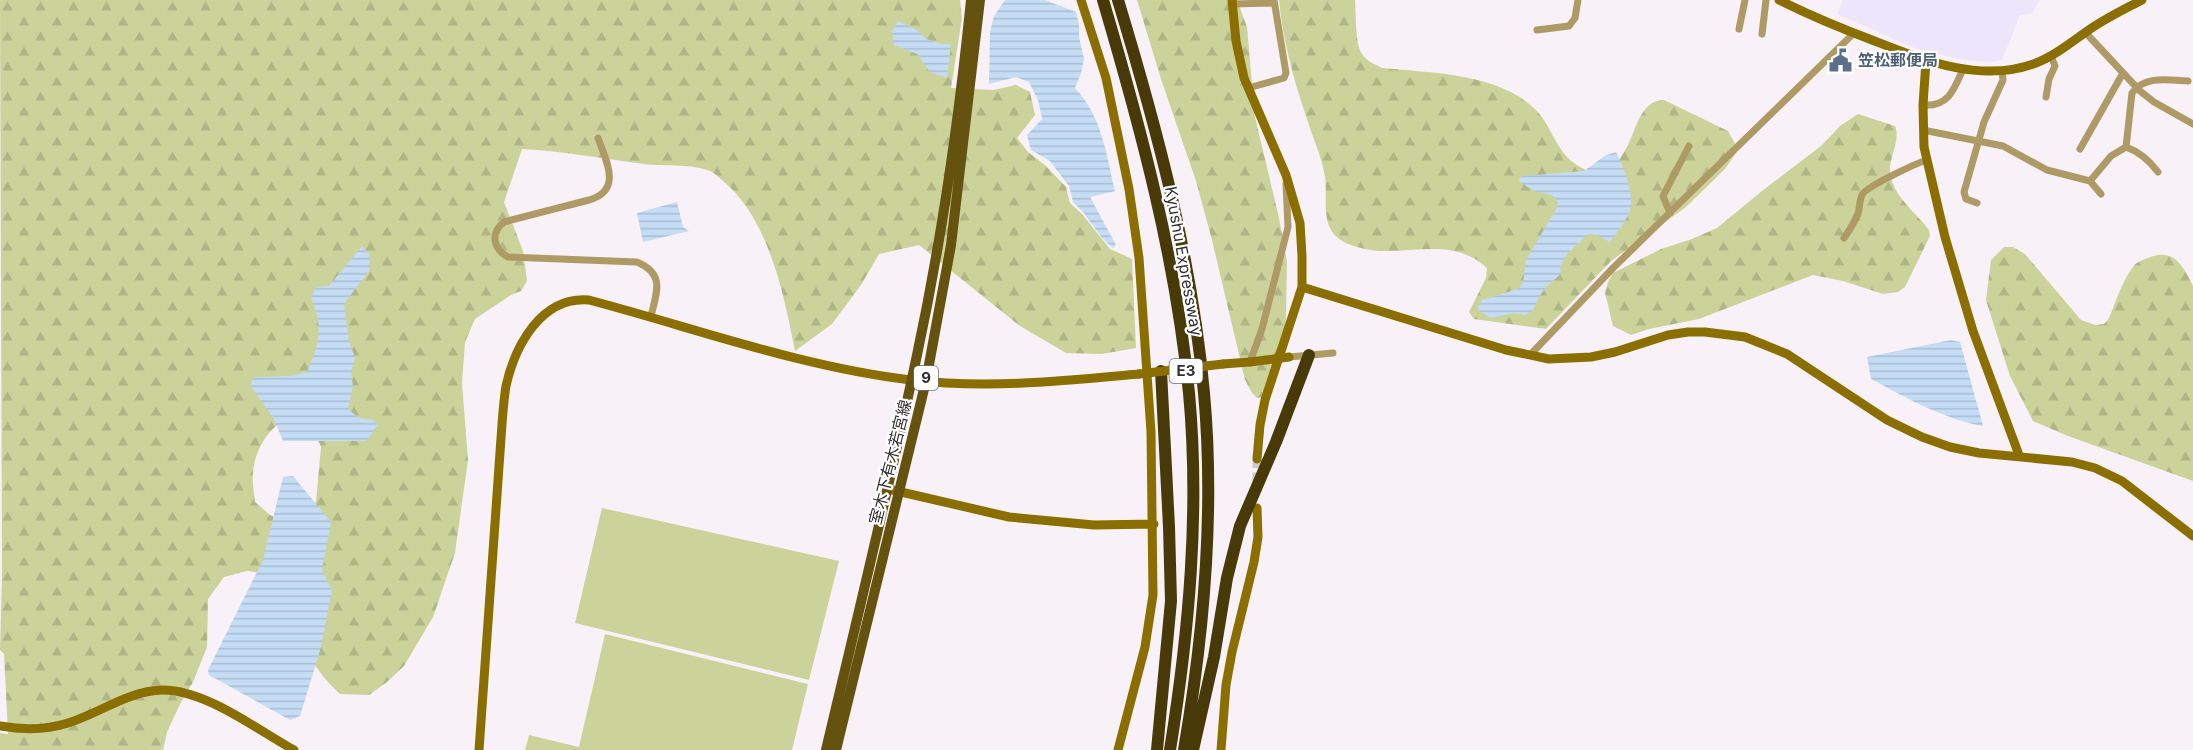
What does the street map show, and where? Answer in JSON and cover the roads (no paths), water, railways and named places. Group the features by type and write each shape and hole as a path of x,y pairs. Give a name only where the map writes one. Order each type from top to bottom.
{"highway":[{"name":"Kyushu Expressway","path":"1103,0 1142,135 1165,236 1179,310 1189,394 1193,466 1191,574 1182,670 1170,750"},
{"name":"Kyushu Expressway","path":"1118,0 1171,189 1192,298 1204,394 1207,465 1206,575 1184,750"},
{"path":"1193,750 1214,657 1227,578 1240,526 1309,355"},
{"path":"1157,750 1171,601 1161,377"}],"main road":[{"name":"室木下有木若宮線","path":"836,750 893,490 911,380 950,175 972,0"},
{"name":"室木下有木若宮線","path":"826,750 893,490 926,381 951,245 980,0"}],"street":[{"path":"1081,0 1106,78 1129,189 1139,258 1148,366 1154,524 1153,595 1145,647 1118,750"},
{"path":"1537,30 1569,26 1575,18 1578,0"},
{"path":"1739,29 1745,0"},
{"path":"1762,34 1766,0"},
{"path":"1779,0 1926,61 1963,69 2002,71 2036,63 2051,56 2109,17 2142,0"},
{"path":"1248,88 1284,78 1286,74 1274,2 1232,2 1236,41 1248,88 1286,175 1300,223 1302,287 1265,400 1257,459"},
{"path":"2085,32 2136,87 2154,102 2193,124"},
{"path":"1530,355 1614,267 1854,33"},
{"path":"2046,97 2049,79 2055,66 2051,56"},
{"path":"1926,61 1923,130 1927,160 1945,237 1973,331 2019,455"},
{"path":"1923,105 1939,104 1945,100 1963,69"},
{"path":"1977,203 1966,199 1964,192 1984,122 2002,80 2002,71"},
{"path":"2080,149 2123,73"},
{"path":"2126,147 2132,93 2136,87 2154,80 2188,81"},
{"path":"1923,130 2003,146 2047,170 2090,181 2101,194"},
{"path":"598,138 610,173 609,182 602,194 589,200 504,222 496,231 494,239 497,248 508,257 637,262 646,266 653,273 657,283 651,316"},
{"path":"1670,213 1664,196 1689,146"},
{"path":"2090,181 2111,156 2126,147"},
{"path":"2126,147 2138,152 2158,172"},
{"path":"1844,238 1858,213 1862,194 1867,189 1914,164 1927,160"},
{"path":"1250,362 1262,329 1288,227 1286,175"},
{"path":"1302,287 1530,355 1568,359 1591,357 1668,335 1688,332 1745,337 1787,354 1887,420 1922,437 1950,447 1979,453 2019,455 2072,462 2095,468 2122,481 2193,536"},
{"path":"479,750 502,424 507,386 519,350 539,318 560,303 580,299 589,300 822,364 926,381 1020,385 1139,374 1161,377 1223,364 1333,353"},
{"path":"893,490 1009,517 1094,525 1154,524"},
{"path":"1221,750 1226,685 1258,537 1257,508"},
{"path":"0,726 34,729 51,727 69,723 138,694 164,690 201,698 294,750"}],"water":[{"path":"1005,0 1045,0 1076,12 1084,59 1075,88 1097,123 1106,149 1115,191 1090,197 1116,245 1113,248 1073,202 1069,186 1050,161 1031,150 1027,135 1042,119 1038,100 1029,82 1016,77 989,84 990,32 994,16"},
{"path":"898,21 917,30 926,39 951,44 947,78 930,72 917,54 894,45 892,32"},
{"path":"1616,152 1628,182 1631,206 1625,220 1610,242 1597,235 1588,234 1566,255 1560,267 1559,276 1545,289 1533,310 1525,315 1514,313 1491,318 1479,311 1478,306 1482,300 1518,289 1523,283 1526,260 1558,206 1557,200 1551,195 1534,191 1519,179 1523,176 1584,171 1606,155"},
{"path":"677,202 683,227 689,231 643,242 637,213"},
{"path":"362,246 370,255 369,271 344,304 349,342 355,357 351,373 353,386 348,409 359,418 372,420 378,425 366,441 283,441 274,419 250,385 254,377 290,376 307,372 315,353 319,327 311,298 316,287 329,286"},
{"path":"1951,340 1960,342 1983,426 1939,413 1871,379 1867,357"},
{"path":"293,476 331,522 322,570 332,590 321,647 300,716 290,720 209,675 208,670 263,560 283,477"}],"tunnel":[{"path":"1257,459 1257,483"}],"place":[{"name":"笠松郵便局","path":"1840,60"}]}
